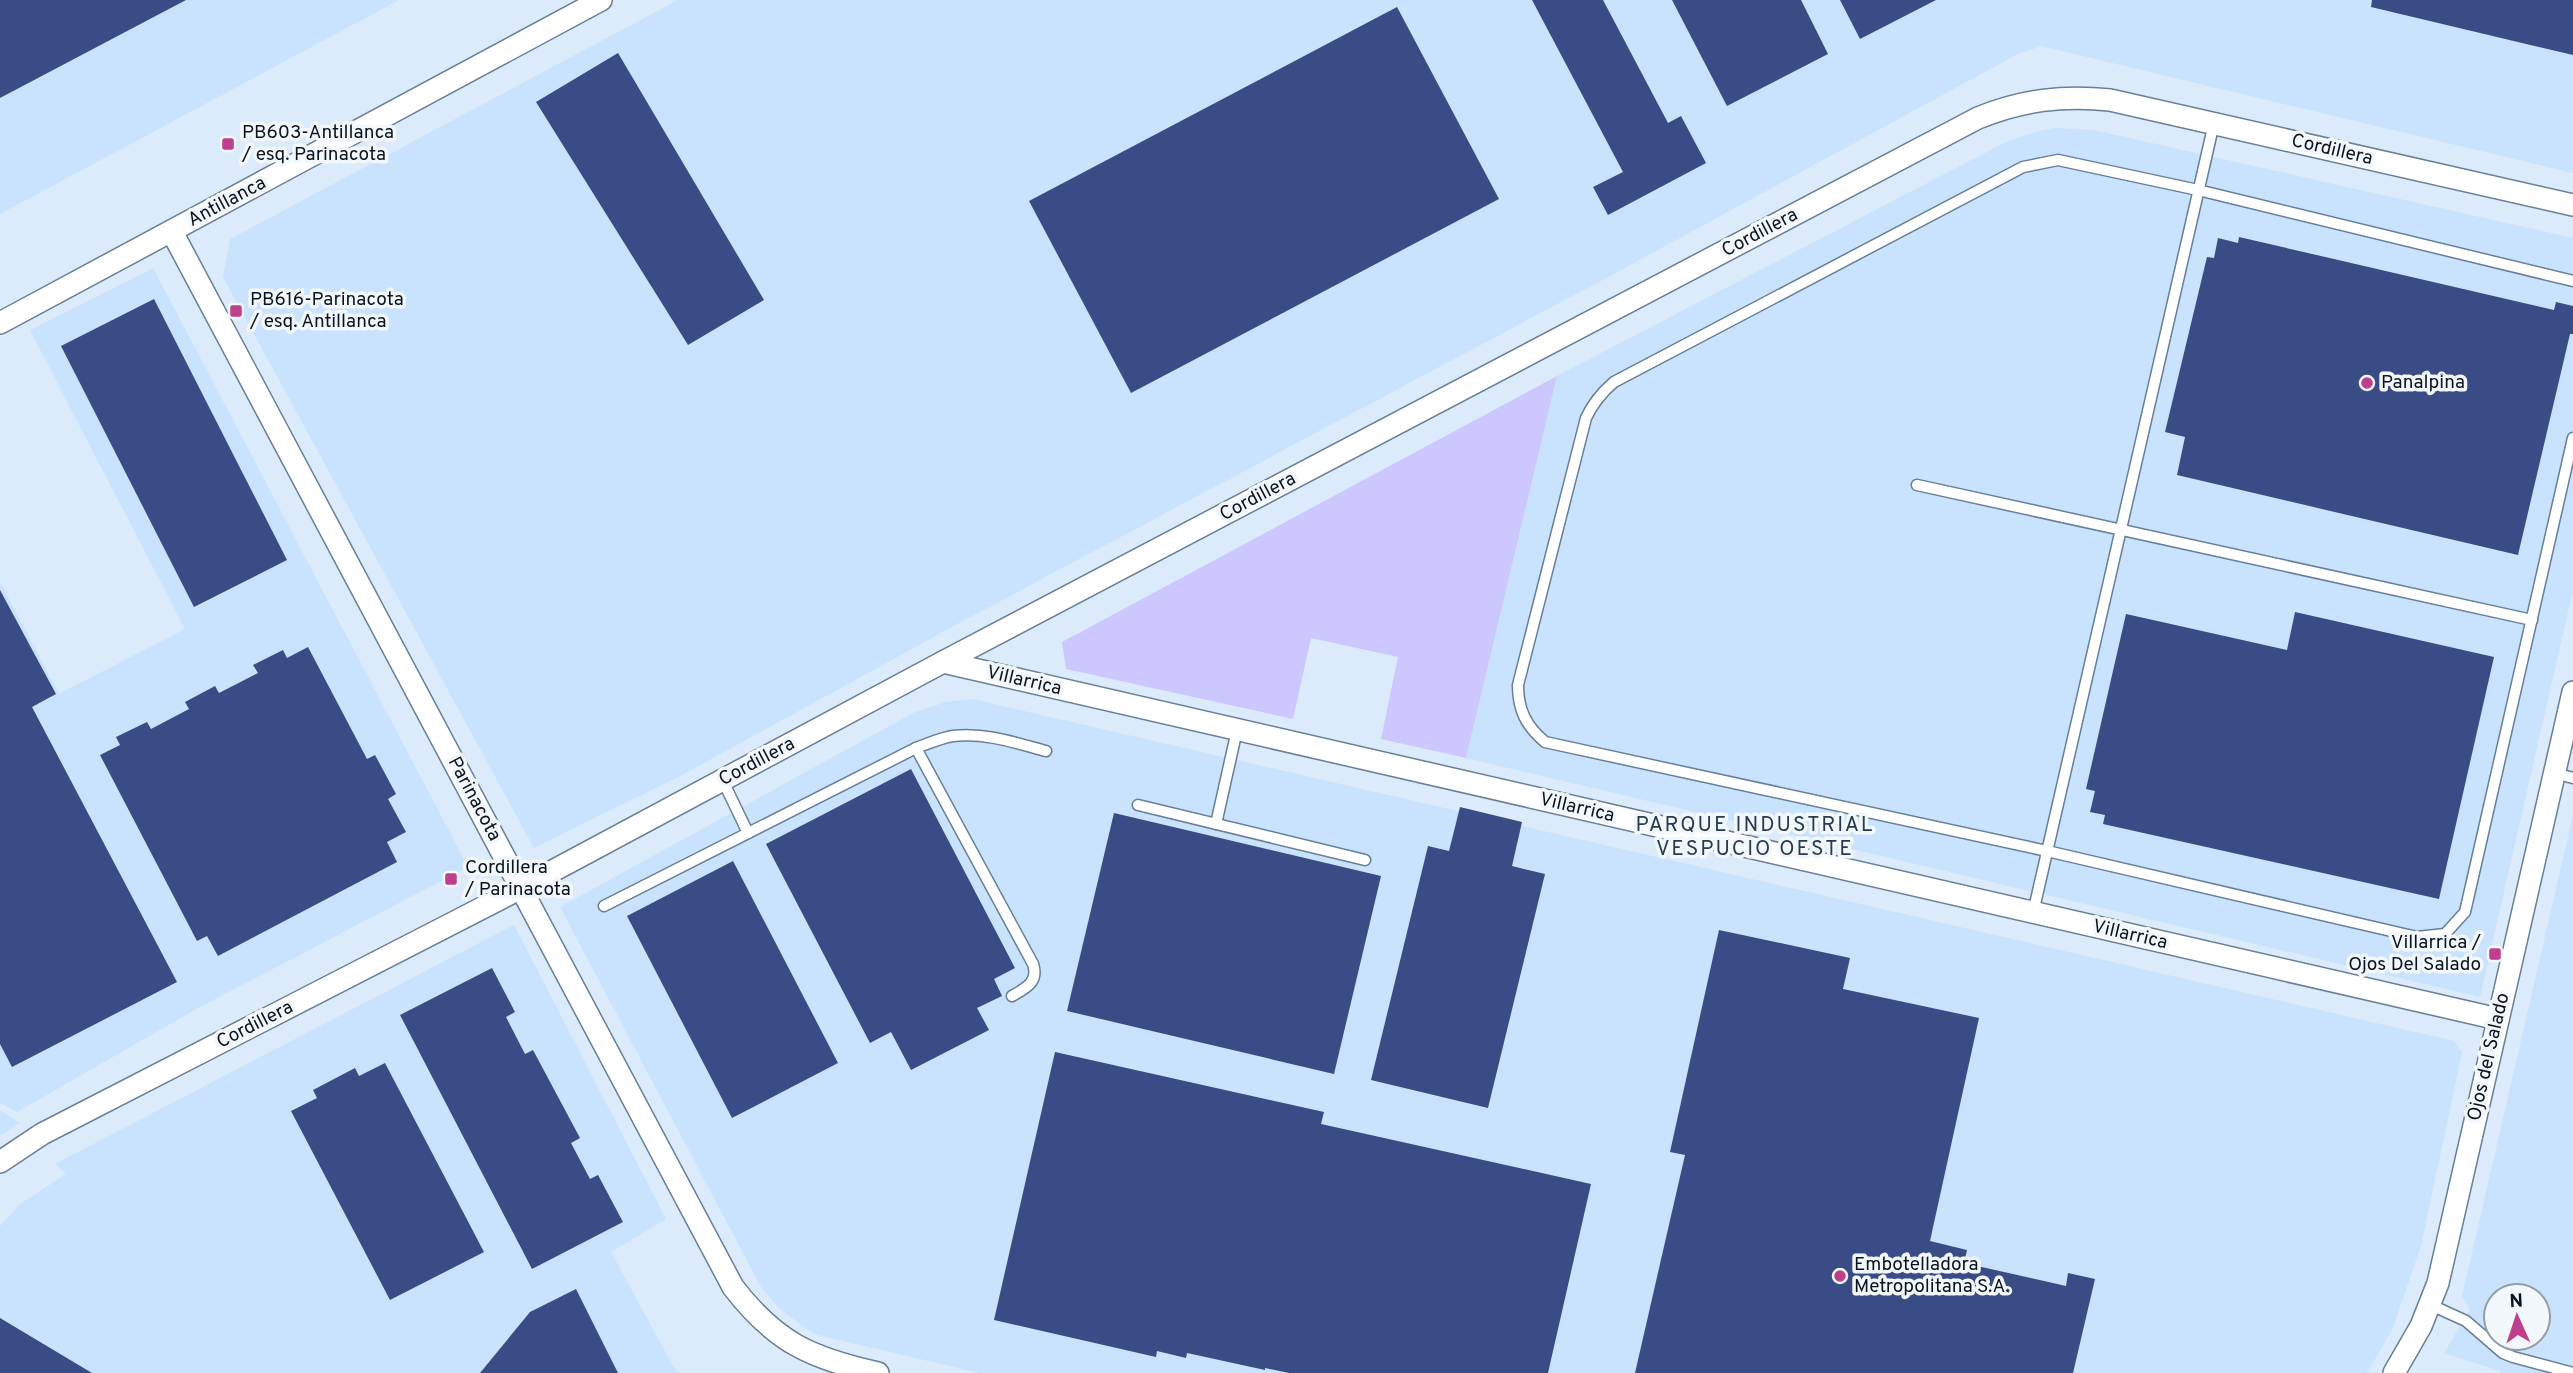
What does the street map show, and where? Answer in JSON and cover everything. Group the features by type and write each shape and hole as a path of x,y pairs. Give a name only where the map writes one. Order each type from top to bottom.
{"street":[{"name":"Antillanca","path":"0,323 601,0"},
{"name":"Cordillera","path":"0,1162 42,1135 521,888 943,662 1978,118 1998,110 2040,99 2087,97 2110,100 2573,205"},
{"name":"Parinacota","path":"172,232 733,1287 766,1324 799,1348 836,1364 878,1373"},
{"name":"Villarrica","path":"943,662 2498,1019"},
{"name":"Ojos del Salado","path":"2394,1373 2411,1347 2431,1305 2438,1283 2498,1019 2563,775 2573,692"}],"lane":[{"path":"2033,912 2214,123"},
{"path":"2573,281 2199,190 2058,160 2023,167 1614,382 1602,391 1586,418 1518,685 1518,701 1524,720 1545,742 2047,851 2417,937 2445,934 2465,912 2573,438"},
{"path":"1917,485 2532,620"},
{"path":"1216,824 1237,730"},
{"path":"604,906 916,748 950,736 970,735 1046,751"},
{"path":"916,748 1033,964 1036,972 1034,980 1012,996"},
{"path":"723,781 748,833"},
{"path":"1138,805 1365,860"},
{"path":"2431,1305 2466,1321 2503,1353 2573,1373"}],"shaded area":[{"path":"0,0 399,0 0,214"},
{"path":"678,0 2573,0 2573,173 2041,46 2018,54 1610,276 948,629 684,774 534,848 223,277 230,239"},
{"path":"2055,128 2094,130 2573,238 2573,590 2480,997 1466,758 1557,376 2006,142"},
{"path":"153,268 468,867 198,1008 17,1112 0,1103 0,582 59,694 185,629 30,330"},
{"path":"1557,376 1466,758 1381,739 1398,657 1311,638 1293,719 1066,669 1062,642"},
{"path":"972,699 2454,1041 2462,1052 2421,1246 2392,1330 2367,1373 979,1373 814,1334 780,1309 761,1287 560,907 915,712 946,702"},
{"path":"2573,815 2573,1373 2500,1373 2444,1353 2470,1310 2462,1296"},
{"path":"514,925 666,1219 611,1252 673,1366 680,1373 0,1373 0,1226 20,1204 66,1174 55,1164"},
{"path":"0,1110 20,1123 0,1136"}],"building":[{"path":"0,0 186,0 0,98"},
{"path":"1532,0 1603,0 1668,123 1681,116 1706,163 1608,215 1593,187 1623,172"},
{"path":"1672,0 1801,0 1828,54 1727,106"},
{"path":"1840,0 1936,0 1860,39"},
{"path":"2372,0 2573,0 2573,55 2371,7"},
{"path":"1397,7 1499,199 1131,393 1029,201"},
{"path":"618,53 764,300 688,345 536,102"},
{"name":"Panalpina","path":"2239,237 2554,310 2556,302 2573,306 2573,334 2570,334 2518,555 2177,475 2185,437 2165,432 2207,257 2214,258 2218,238 2238,243"},
{"path":"154,299 287,560 194,607 61,346"},
{"path":"0,590 56,694 32,707 177,982 12,1067 0,1044"},
{"path":"2295,612 2494,657 2439,899 2103,824 2105,815 2090,812 2095,791 2086,789 2126,614 2287,650"},
{"path":"308,647 367,759 375,755 396,794 388,799 406,832 387,842 397,862 218,956 207,936 197,941 100,755 120,745 116,737 147,722 151,729 189,709 185,702 215,686 219,693 258,673 253,665 283,650 287,658"},
{"path":"911,769 1015,968 994,979 1002,996 977,1008 989,1030 911,1070 891,1032 870,1043 766,844"},
{"path":"1460,807 1522,822 1512,866 1545,874 1488,1108 1371,1080 1428,846 1449,851"},
{"path":"1114,813 1381,876 1334,1074 1067,1011"},
{"path":"733,861 838,1063 732,1118 627,916"},
{"path":"1719,930 1850,958 1843,989 1979,1018 1930,1241 1967,1250 1964,1263 2066,1286 2068,1273 2095,1279 2073,1373 1635,1373 1685,1155 1670,1152"},
{"path":"492,968 515,1012 506,1017 525,1054 533,1050 580,1138 571,1143 590,1179 598,1175 623,1222 532,1269 400,1015"},
{"path":"1055,1052 1324,1112 1321,1124 1591,1184 1548,1373 1289,1373 1187,1353 1186,1358 1157,1351 1156,1357 994,1320"},
{"path":"385,1063 484,1252 390,1300 291,1111 317,1098 313,1090 355,1068 359,1076"},
{"path":"576,1289 618,1373 480,1373 530,1312"},
{"path":"0,1318 92,1373 0,1373"}],"place":[{"name":"PB603-Antillanca / esq. Parinacota","path":"228,144"},
{"name":"PB616-Parinacota / esq. Antillanca","path":"236,311"},
{"name":"Panalpina","path":"2367,383"},
{"name":"Cordillera / Parinacota","path":"451,879"},
{"name":"Villarrica / Ojos Del Salado","path":"2495,954"},
{"name":"Embotelladora Metropolitana S.A.","path":"1840,1276"}],"district":[{"name":"PARQUE INDUSTRIAL VESPUCIO OESTE","path":"1755,837"}]}
